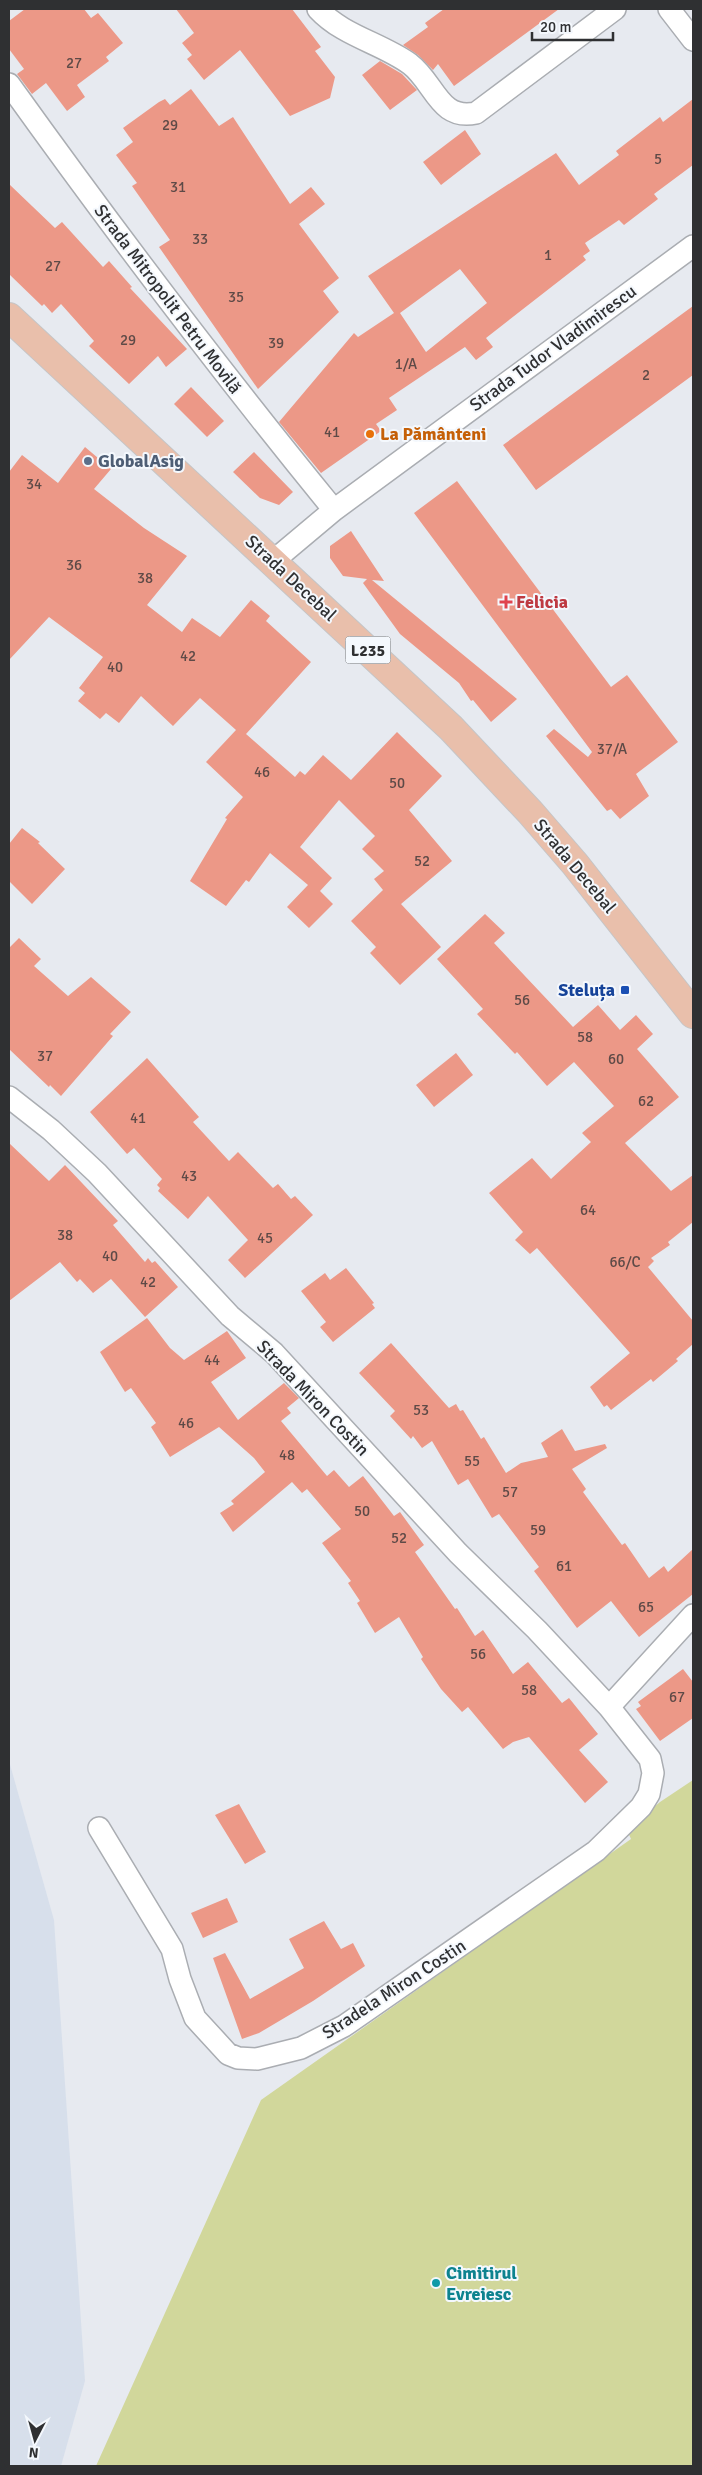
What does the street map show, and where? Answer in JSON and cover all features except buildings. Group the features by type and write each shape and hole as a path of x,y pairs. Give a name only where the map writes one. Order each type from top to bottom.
{"main road":[{"name":"Strada Decebal","path":"9,317 444,722 530,812 575,864 693,1014"}],"street":[{"path":"318,9 337,26 411,64 444,106 454,114 464,116 476,114 615,9"},
{"path":"669,9 693,40"},
{"name":"Strada Mitropolit Petru Movilă","path":"9,84 97,206 216,363 334,510"},
{"name":"Strada Tudor Vladimirescu","path":"272,562 334,510 693,246"},
{"name":"Strada Miron Costin","path":"9,1097 51,1130 97,1173 230,1316 274,1353 458,1553 538,1630 632,1735"},
{"path":"609,1708 660,1649 693,1615"},
{"name":"Stradela Miron Costin","path":"100,1828 172,1949 180,1979 195,2018 228,2054 238,2058 256,2059 301,2048 344,2026 596,1851 641,1807 649,1794 653,1772 650,1758 632,1735"}],"shaded area":[{"path":"9,1761 54,1920 85,2381 61,2466 9,2466"}],"green space":[{"name":"Cimitirul Evreiesc","path":"693,1780 693,2466 96,2466 261,2100 631,1839 627,1830 660,1802"}],"place":[{"name":"La Pământeni","path":"370,434"},
{"name":"GlobalAsig","path":"88,461"},
{"name":"Felicia","path":"506,602"},
{"name":"Steluța","path":"625,990"},
{"name":"Cimitirul Evreiesc","path":"436,2283"}]}
